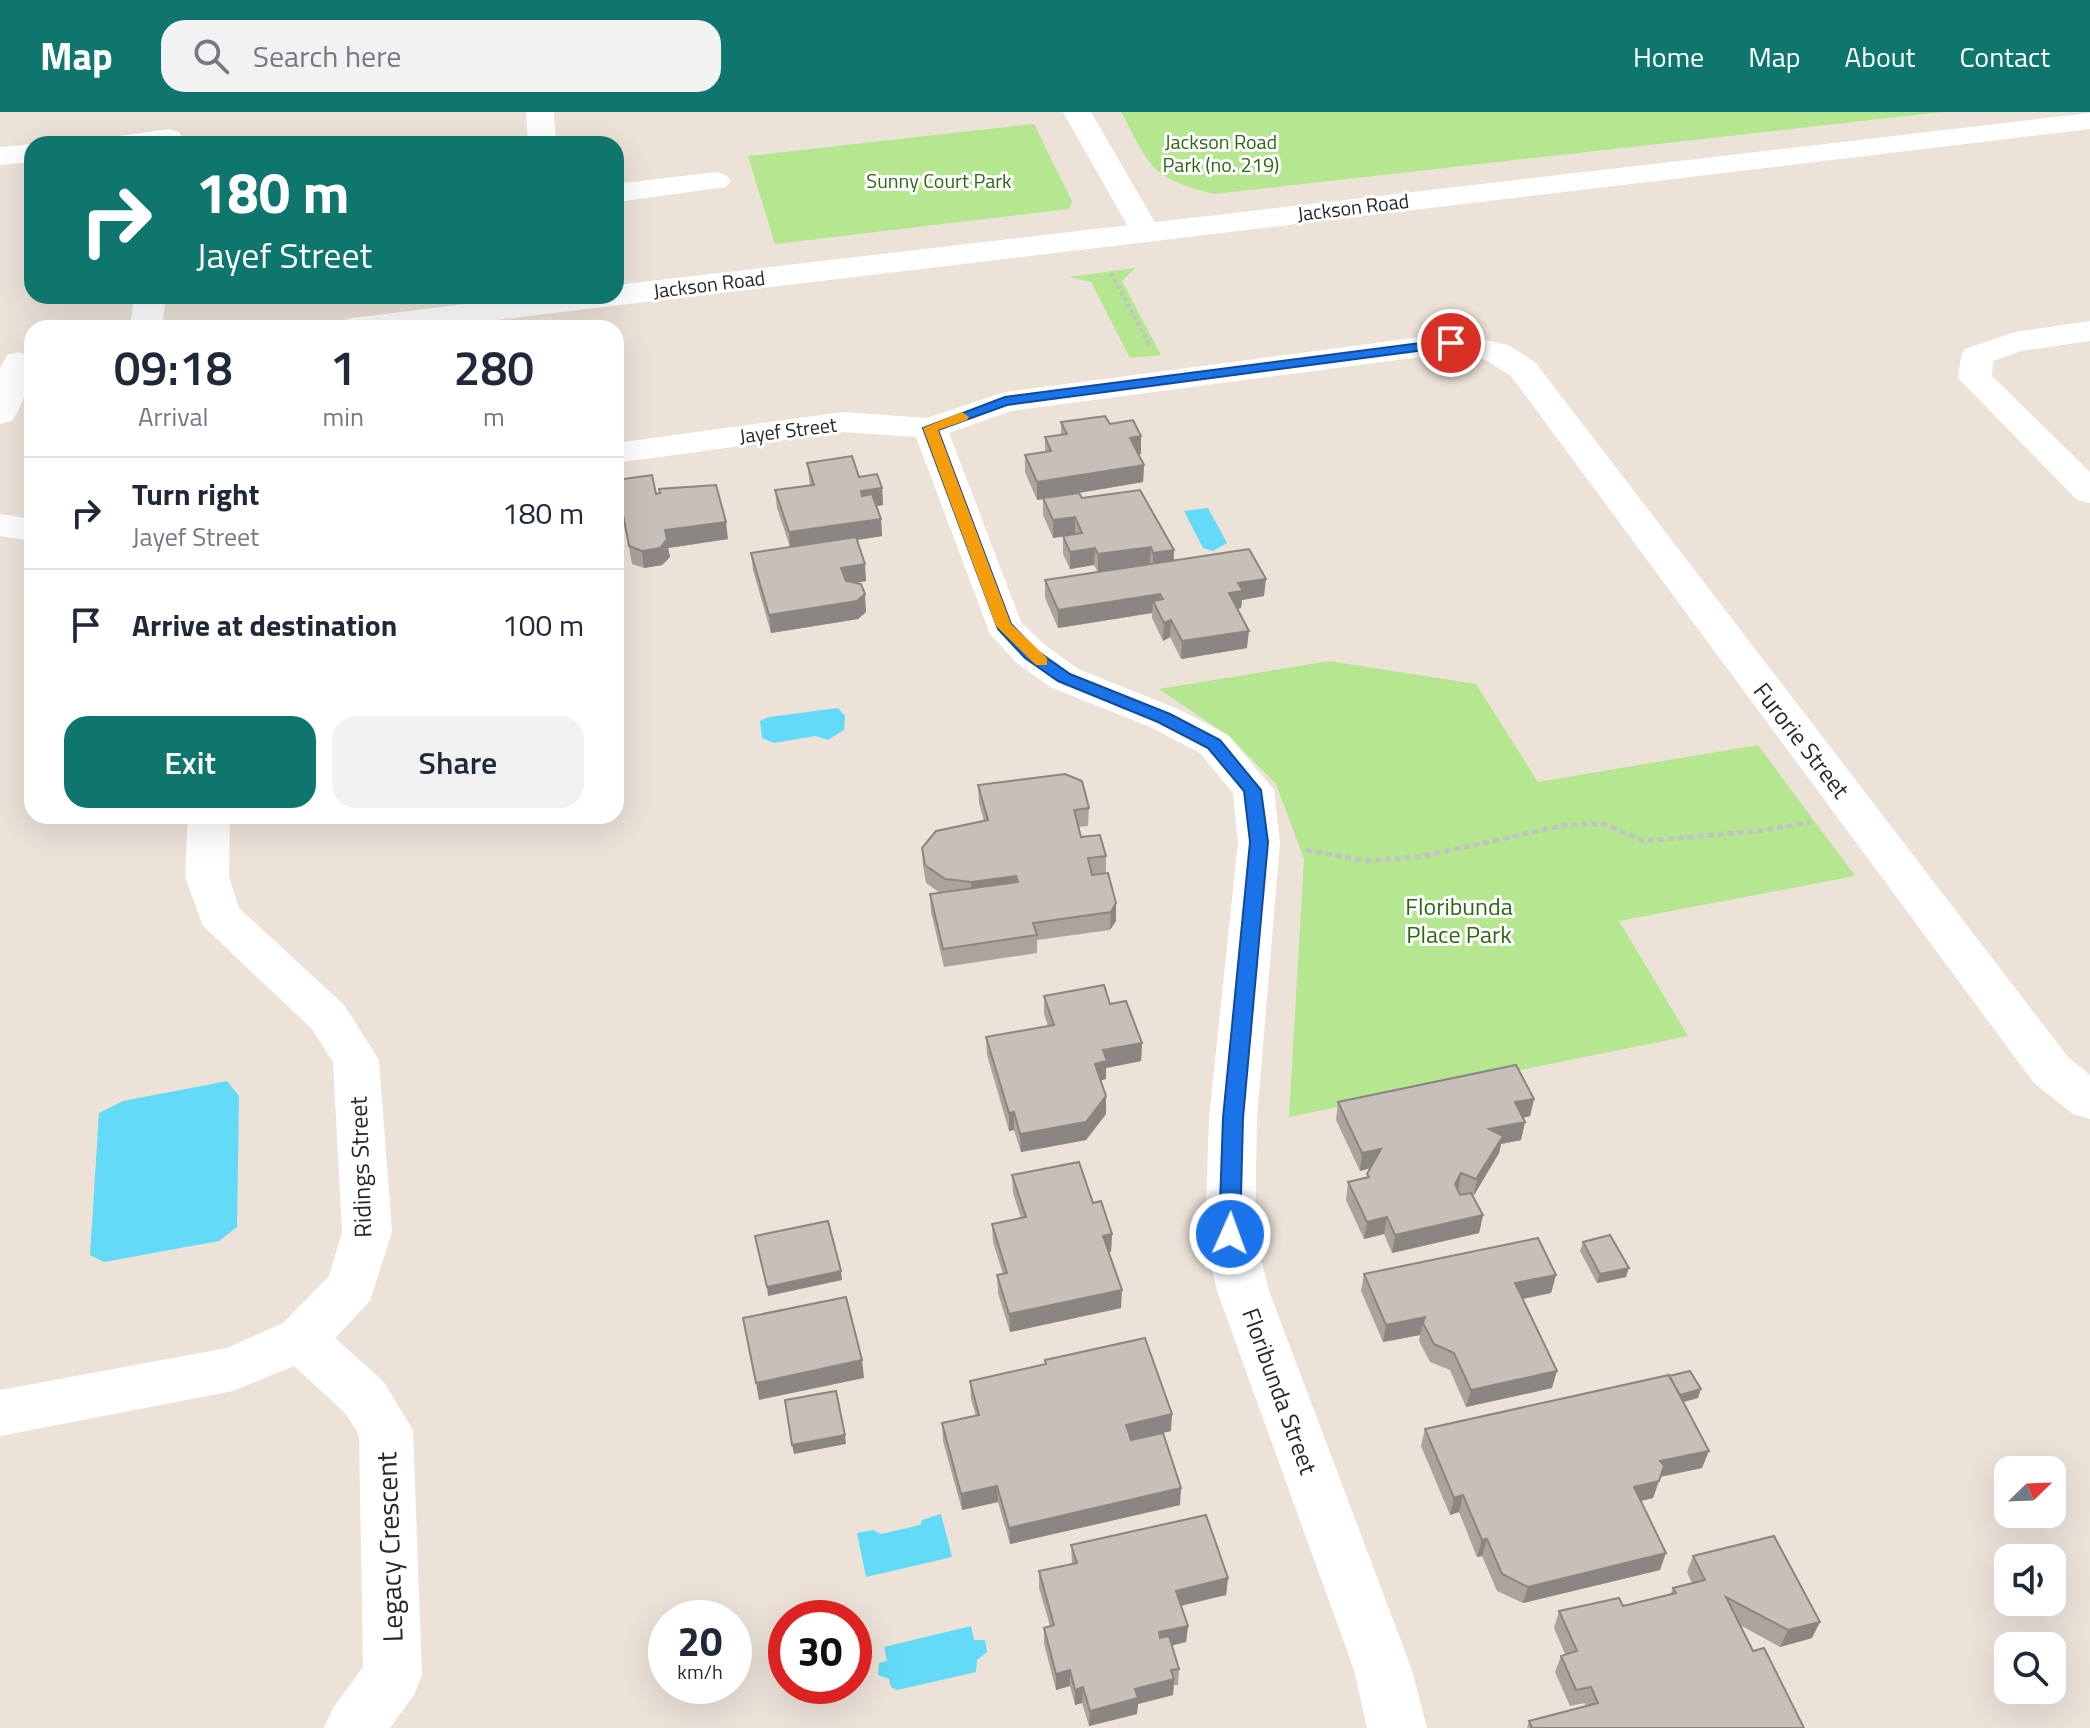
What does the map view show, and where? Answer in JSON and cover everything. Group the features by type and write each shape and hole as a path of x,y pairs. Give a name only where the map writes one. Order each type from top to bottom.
{"street":[{"path":"540,112 542,136"},
{"path":"1077,112 1146,233"},
{"name":"Jackson Road","path":"624,294 2090,121"},
{"path":"148,136 169,131"},
{"path":"0,156 24,154"},
{"path":"624,192 716,181"},
{"path":"416,320 544,304"},
{"path":"2090,331 2015,342 1977,356 1975,378 2090,492"},
{"name":"Jayef Street","path":"624,452 843,422 930,428 1005,402 1167,378 1451,343 1496,352 1523,369"},
{"path":"0,414 16,368"},
{"name":"Furorie Street","path":"1523,369 2051,1070 2090,1101"},
{"name":"Floribunda Street","path":"930,428 1004,626 1031,654 1064,678 1164,718 1214,744 1253,790 1259,842 1233,1118 1230,1234 1243,1291 1383,1670 1397,1728"},
{"path":"0,525 24,529"},
{"name":"Ridings Street","path":"0,1413 233,1369 301,1339 352,1286 367,1232 356,1060 328,1017 219,915 207,877 209,824"},
{"name":"Legacy Crescent","path":"301,1339 364,1397 386,1430 393,1675 354,1728"}],"path":[{"path":"1087,240 1107,266 1167,378"},
{"path":"1259,842 1366,861 1419,857 1565,825 1604,824 1643,841 1759,831 1859,814"}],"green space":[{"name":"Jackson Road Park (no. 219)","path":"1121,112 1941,112 1214,194 1164,176 1147,159"},
{"name":"Sunny Court Park","path":"1034,124 1072,201 1069,209 775,244 748,156"},
{"path":"1135,268 1122,281 1161,355 1130,358 1091,282 1069,277"},
{"name":"Floribunda Place Park","path":"1329,661 1476,684 1538,782 1758,745 1855,876 1619,921 1688,1036 1289,1117 1304,859 1276,784 1230,737 1159,689"}],"water":[{"path":"1208,508 1227,543 1213,551 1203,548 1184,511"},
{"path":"838,708 845,716 844,730 828,740 815,736 774,743 762,738 760,721 769,717"},
{"path":"227,1081 239,1096 237,1227 219,1241 104,1262 90,1255 99,1113 123,1101"},
{"path":"941,1514 952,1557 866,1577 857,1533 873,1530 881,1534 920,1525 922,1520"},
{"path":"971,1626 974,1640 985,1640 987,1652 977,1660 976,1672 897,1690 891,1687 889,1679 878,1675 879,1663 887,1661 884,1647"}],"building":[{"path":"1105,416 1110,424 1133,420 1141,436 1130,438 1144,465 1037,482 1025,455 1051,451 1045,437 1067,434 1061,422"},
{"path":"852,456 859,477 877,474 882,488 861,491 862,496 872,494 881,519 789,532 775,490 814,485 807,463"},
{"path":"652,475 656,494 660,493 659,489 716,485 726,522 665,530 667,539 660,548 642,551 629,546 624,520 624,479"},
{"path":"1140,490 1174,550 1153,553 1151,547 1098,554 1095,548 1070,552 1063,536 1082,533 1075,517 1053,520 1043,498 1079,493 1082,498"},
{"path":"856,537 865,564 841,568 846,581 861,584 865,594 857,601 769,615 751,553"},
{"path":"1249,549 1266,579 1238,583 1243,591 1229,593 1249,631 1182,641 1171,620 1164,623 1153,601 1163,599 1160,594 1058,610 1045,580"},
{"path":"1065,774 1082,781 1089,808 1074,810 1081,837 1100,835 1106,856 1088,858 1092,875 1108,873 1116,903 1111,912 1033,923 1037,935 943,949 930,894 1018,882 1016,876 971,882 945,879 925,865 922,848 936,831 988,820 978,785"},
{"path":"1104,985 1110,1004 1126,1001 1142,1043 1103,1050 1107,1061 1095,1064 1106,1096 1086,1122 1020,1134 1014,1112 1009,1113 986,1037 1054,1025 1044,996"},
{"path":"1516,1065 1534,1099 1515,1102 1525,1122 1489,1129 1503,1136 1476,1179 1461,1173 1455,1184 1460,1195 1471,1193 1483,1215 1395,1235 1387,1217 1367,1222 1348,1182 1369,1177 1367,1174 1381,1149 1362,1153 1338,1102"},
{"path":"1079,1162 1093,1203 1101,1201 1112,1234 1103,1236 1122,1290 1009,1314 997,1275 1007,1273 992,1224 1026,1217 1012,1175"},
{"path":"828,1221 841,1271 767,1287 755,1236"},
{"path":"1610,1235 1629,1268 1600,1274 1583,1242"},
{"path":"1538,1238 1556,1275 1515,1283 1557,1371 1471,1390 1454,1353 1434,1344 1423,1323 1425,1317 1386,1325 1364,1274"},
{"path":"846,1297 862,1360 756,1383 743,1318"},
{"path":"1145,1338 1172,1414 1126,1425 1131,1440 1163,1433 1181,1488 1009,1528 997,1486 961,1494 942,1423 979,1415 970,1381 1046,1364 1045,1360"},
{"path":"1690,1371 1701,1389 1680,1395 1669,1376"},
{"path":"1669,1375 1709,1451 1660,1461 1664,1466 1659,1481 1634,1487 1666,1553 1528,1587 1502,1574 1487,1539 1482,1540 1463,1495 1454,1498 1425,1429"},
{"path":"836,1391 845,1435 792,1445 785,1400"},
{"path":"1206,1515 1228,1578 1176,1591 1188,1626 1159,1632 1160,1638 1169,1636 1179,1669 1171,1670 1174,1679 1135,1689 1138,1698 1090,1711 1083,1687 1075,1690 1070,1670 1056,1674 1044,1628 1054,1625 1039,1571 1077,1563 1071,1545"},
{"path":"1774,1536 1820,1622 1788,1630 1726,1597 1753,1651 1764,1648 1804,1728 1532,1728 1529,1721 1598,1703 1591,1687 1576,1690 1561,1656 1577,1651 1559,1611 1619,1598 1623,1606 1676,1593 1673,1588 1705,1580 1693,1556"}],"slow traffic":[{"path":"962,417 930,428 1004,626 1042,662"}],"route":[{"path":"1230,1234 1233,1118 1259,842 1253,790 1214,744 1164,718 1064,678 1031,654 1004,626 930,428 1005,402 1167,378 1451,343"}]}
